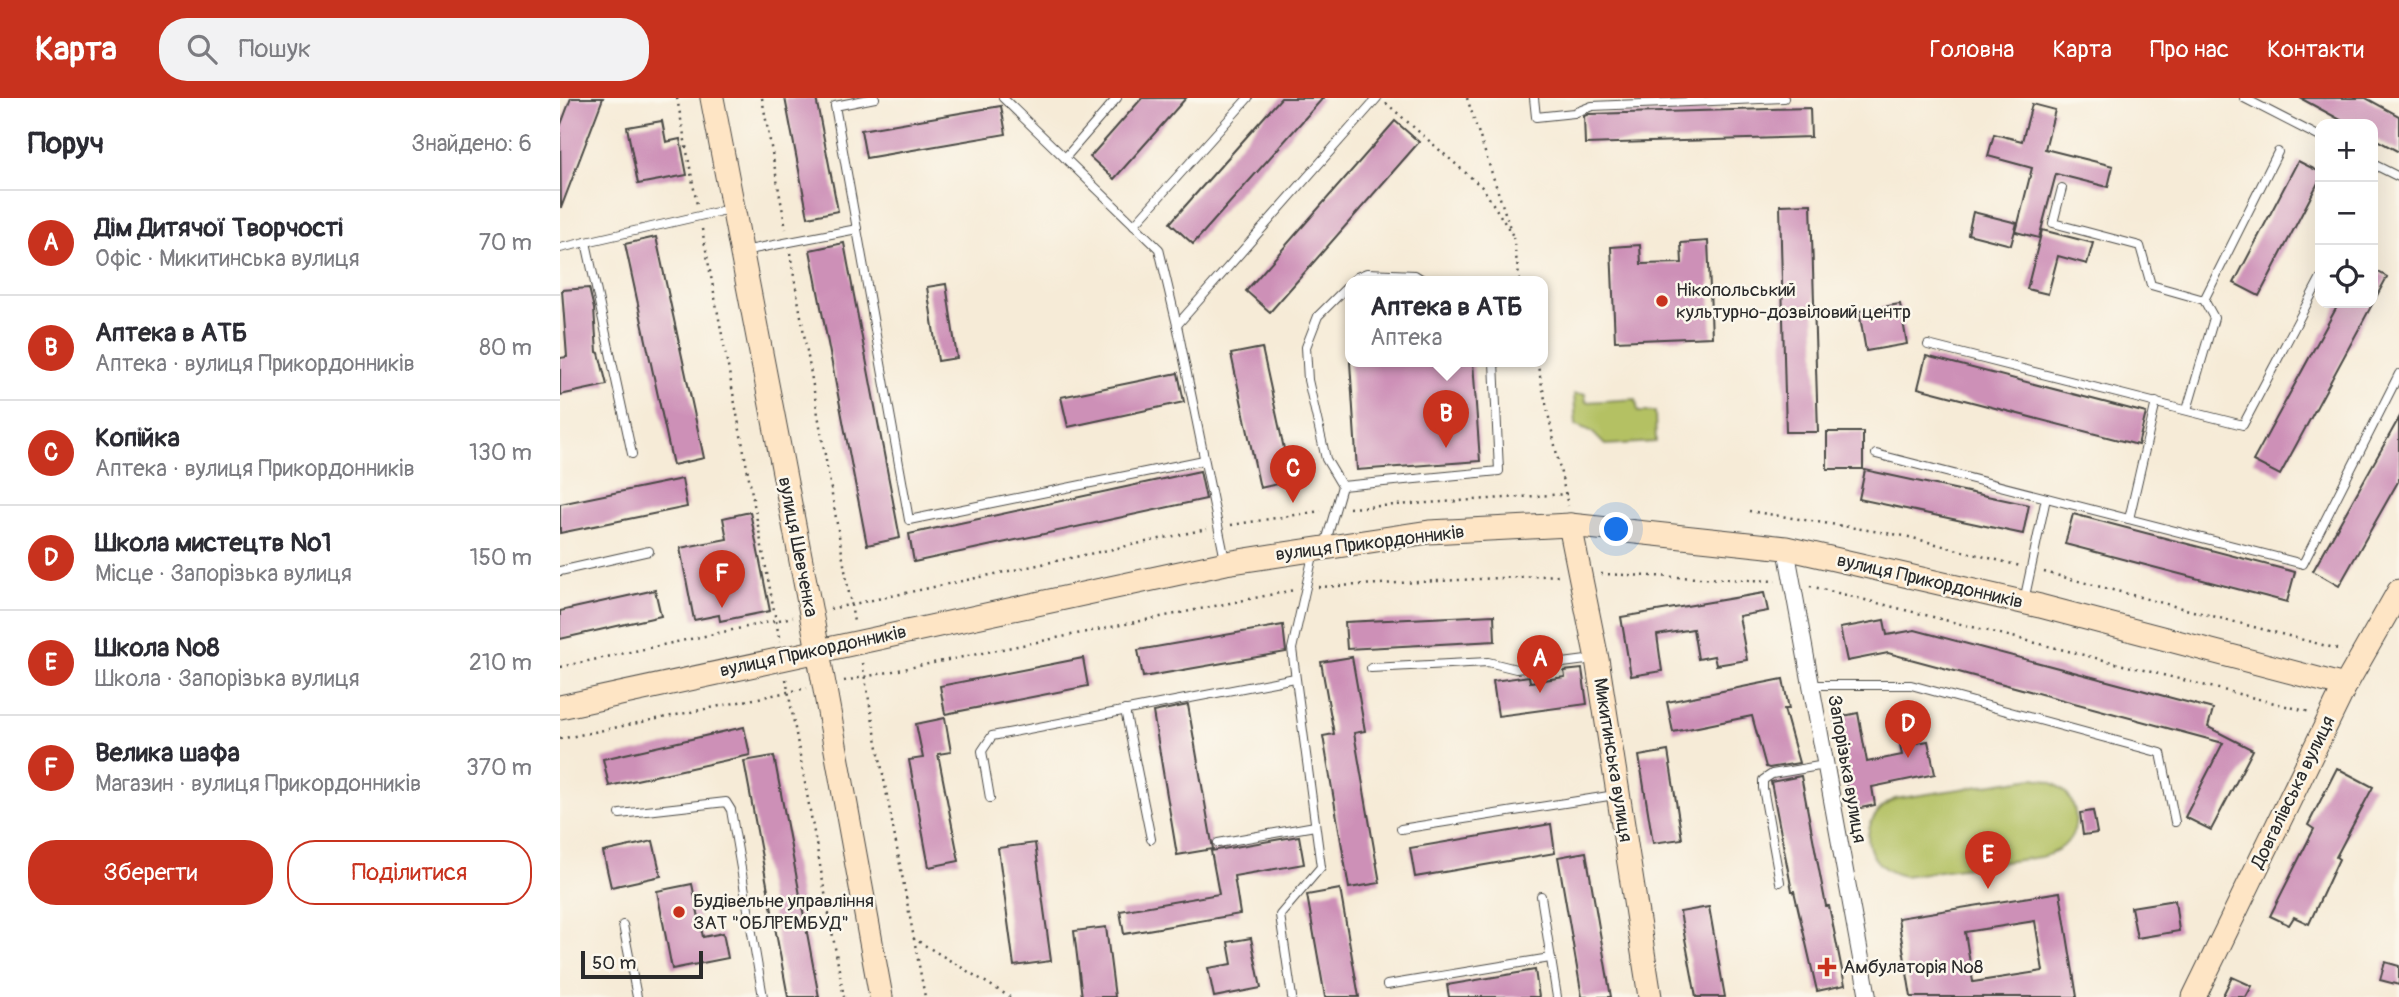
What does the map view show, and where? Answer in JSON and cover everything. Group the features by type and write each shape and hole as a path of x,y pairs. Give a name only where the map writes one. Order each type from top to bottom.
{"main road":[{"name":"вулиця Шевченка","path":"712,98 811,613 881,997"},
{"name":"вулиця Прикордонників","path":"560,707 1226,562 1429,532 1570,525 1786,548 2024,603 2345,686"},
{"name":"Микитинська вулиця","path":"1570,525 1597,659 1650,997"},
{"name":"Довгалівська вулиця","path":"2194,997 2345,686 2399,591"}],"street":[{"name":"Запорізька вулиця","path":"1786,548 1868,997"}],"lane":[{"path":"875,98 835,106 908,520 1204,460"},
{"path":"1003,98 1159,248 1226,562"},
{"path":"1065,158 1117,98"},
{"path":"1134,225 1248,98"},
{"path":"1177,325 1378,98"},
{"path":"1534,98 1536,117 1574,113 1592,106 1784,98"},
{"path":"2244,98 2315,134"},
{"path":"2204,299 2278,152"},
{"path":"2378,166 2399,177"},
{"path":"2062,188 2053,223 2140,246 2151,285 2204,299 2214,318 2187,410"},
{"path":"560,248 733,208"},
{"path":"741,251 857,229"},
{"path":"586,242 632,454"},
{"path":"1360,276 1367,273 1417,276"},
{"path":"1292,997 1280,915 1321,867 1292,649 1306,587 1342,486 1326,459 1308,380 1306,347 1318,316 1345,289"},
{"path":"1928,345 2244,425 2315,289"},
{"path":"1342,486 1499,471 1494,367"},
{"path":"1876,454 2303,564 2399,374"},
{"path":"2129,519 2156,402"},
{"path":"2024,603 2046,498"},
{"path":"560,571 649,551"},
{"path":"1371,668 1488,662 1516,669 1597,659"},
{"path":"990,799 982,751 992,736 1295,678"},
{"path":"1811,685 1911,685 2161,753 2175,822"},
{"path":"1125,710 1151,839"},
{"path":"1780,882 1763,780 1772,774 1825,765"},
{"path":"1401,829 1618,795"},
{"path":"620,814 726,802 731,810 763,997"},
{"path":"1218,843 1315,826"},
{"path":"1541,896 1557,997"},
{"path":"623,925 637,997"},
{"path":"1387,985 1550,958"}],"path":[{"path":"677,98 783,657 844,997"},
{"path":"762,98 864,677 925,997"},
{"path":"1378,98 1483,188 1513,236"},
{"path":"1467,98 1513,236 1519,276"},
{"path":"1538,367 1567,494 1570,525"},
{"path":"560,667 1217,527 1335,509 1567,494"},
{"path":"1749,511 1905,536 2362,655"},
{"path":"864,677 1306,587 1580,574 1792,582 2330,717"},
{"path":"560,739 789,692"},
{"path":"914,938 1010,997"}],"green space":[{"path":"1574,394 1585,394 1586,402 1636,399 1638,412 1655,412 1656,442 1605,445 1591,431 1576,425"},
{"path":"2033,778 2050,782 2072,802 2074,829 2068,841 2057,851 2040,857 1904,876 1889,871 1872,853 1868,841 1869,829 1882,807 1895,799"}],"building":[{"path":"571,98 603,98 561,208 560,127"},
{"path":"785,98 816,98 838,211 808,217"},
{"path":"1142,98 1186,98 1114,179 1090,157"},
{"path":"1281,98 1323,98 1193,244 1170,223"},
{"path":"2300,98 2366,98 2399,116 2399,152 2378,141 2378,119 2339,119"},
{"path":"2032,104 2055,110 2045,149 2113,166 2108,187 2056,174 2039,238 2016,232 2032,168 1988,156 1994,134 2022,141"},
{"path":"1001,106 1006,134 866,158 861,130"},
{"path":"1810,108 1811,137 1585,144 1584,116 1589,114"},
{"path":"662,121 666,142 680,139 687,175 638,184 627,127"},
{"path":"1395,121 1419,142 1270,312 1246,291"},
{"path":"2298,161 2315,170 2315,189 2259,296 2234,283"},
{"path":"1811,204 1818,432 1786,432 1780,205"},
{"path":"1973,212 2017,223 2011,245 1968,234"},
{"path":"2042,230 2093,243 2087,264 2058,256 2048,294 2027,289"},
{"path":"656,237 704,458 673,465 625,244"},
{"name":"Нікопольський культурно-дозвіловий центр","path":"1708,241 1712,337 1615,341 1611,247 1640,245 1641,264 1682,263 1681,243"},
{"path":"844,243 900,538 867,545 810,250"},
{"path":"2378,272 2387,277 2378,294"},
{"path":"946,284 957,358 938,361 927,287"},
{"path":"589,288 594,309 597,352 607,385 560,395 560,358 567,357 562,290"},
{"path":"1900,304 1907,344 1866,351 1859,311"},
{"path":"2336,308 2370,308 2280,475 2253,461"},
{"path":"1262,348 1291,481 1260,488 1231,354"},
{"path":"1926,356 2146,413 2138,445 1918,388"},
{"path":"1350,367 1473,367 1480,461 1357,470"},
{"path":"1178,373 1184,402 1068,427 1061,397"},
{"path":"2399,418 2399,480 2339,586 2313,571"},
{"path":"1827,432 1863,432 1863,469 1827,469"},
{"path":"1865,470 2029,505 2023,534 1859,499"},
{"path":"1200,471 1206,499 914,562 909,534"},
{"path":"682,479 687,507 560,533 560,504"},
{"path":"750,512 770,611 720,621 719,615 694,620 680,548 727,539 723,518"},
{"path":"2073,514 2295,572 2287,602 2065,544"},
{"path":"655,590 661,616 560,639 560,611"},
{"path":"1764,593 1768,611 1739,616 1747,660 1716,665 1714,656 1698,659 1693,629 1657,635 1662,671 1631,676 1621,617"},
{"path":"1494,615 1495,641 1347,649 1345,622"},
{"path":"1884,620 1887,635 1915,630 2213,709 2208,727 2253,750 2211,830 2185,817 2223,743 1888,653 1847,661 1840,628"},
{"path":"1283,625 1286,652 1143,677 1138,650"},
{"path":"1352,657 1365,731 1354,733 1380,883 1349,888 1323,736 1334,734 1321,662"},
{"path":"1083,658 1088,686 945,714 940,686"},
{"path":"1582,669 1587,704 1498,716 1493,681 1529,676 1530,682 1565,677 1564,671"},
{"path":"1783,679 1789,709 1784,709 1799,763 1766,767 1752,716 1673,732 1667,702"},
{"path":"1188,705 1213,849 1177,855 1153,712"},
{"path":"1858,713 1867,762 1902,755 1899,739 1915,736 1917,743 1928,741 1935,774 1872,787 1875,805 1851,810 1834,718"},
{"path":"945,718 951,752 938,754 959,861 929,867 909,760 923,758 916,724"},
{"path":"744,727 750,755 609,786 603,759"},
{"path":"1668,751 1682,839 1653,843 1639,756"},
{"path":"774,756 819,997 788,997 744,761"},
{"path":"2337,768 2373,787 2336,857 2339,859 2309,924 2294,917 2289,925 2270,916 2314,829 2308,825"},
{"path":"1801,776 1826,906 1829,906 1845,985 1817,991 1792,891 1771,782"},
{"path":"2093,811 2097,833 2083,835 2080,813"},
{"path":"1551,824 1555,853 1415,877 1410,848"},
{"path":"1299,836 1304,864 1234,876 1240,914 1124,934 1120,911 1219,894 1211,851"},
{"path":"653,841 661,876 611,887 603,852"},
{"path":"1035,843 1051,961 1014,966 998,848"},
{"path":"1586,852 1611,997 1582,997 1558,857"},
{"name":"Будівельне управління ЗАТ \"ОБЛРЕМБУД\"","path":"692,884 703,937 723,933 728,958 672,969 657,891"},
{"path":"1340,889 1359,997 1325,997 1307,895"},
{"path":"2060,892 2077,997 1911,997 1898,918","holes":["2035,921 2043,971 1973,982 1965,932"]},
{"path":"2175,900 2179,931 2137,938 2131,907"},
{"path":"1709,907 1725,997 1696,997 1680,912"},
{"path":"1106,927 1115,997 1082,997 1074,931"},
{"path":"1251,938 1261,988 1214,997 1208,968 1232,964 1228,942"},
{"path":"2385,962 2399,966 2399,985 2380,980"},
{"path":"1535,970 1539,997 1449,997 1447,985"},
{"path":"2232,977 2252,986 2246,997 2222,997"}],"place":[{"name":"Нікопольський культурно-дозвіловий центр","path":"1662,301"},
{"name":"Аптека в АТБ","path":"1446,448"},
{"name":"Копійка","path":"1293,503"},
{"name":"Велика шафа","path":"722,608"},
{"name":"Дім Дитячої Творчості","path":"1540,693"},
{"name":"Школа мистецтв №1","path":"1908,758"},
{"name":"Школа №8","path":"1988,889"},
{"name":"Будівельне управління ЗАТ \"ОБЛРЕМБУД\"","path":"679,912"},
{"name":"Амбулаторія №8","path":"1827,967"}]}
